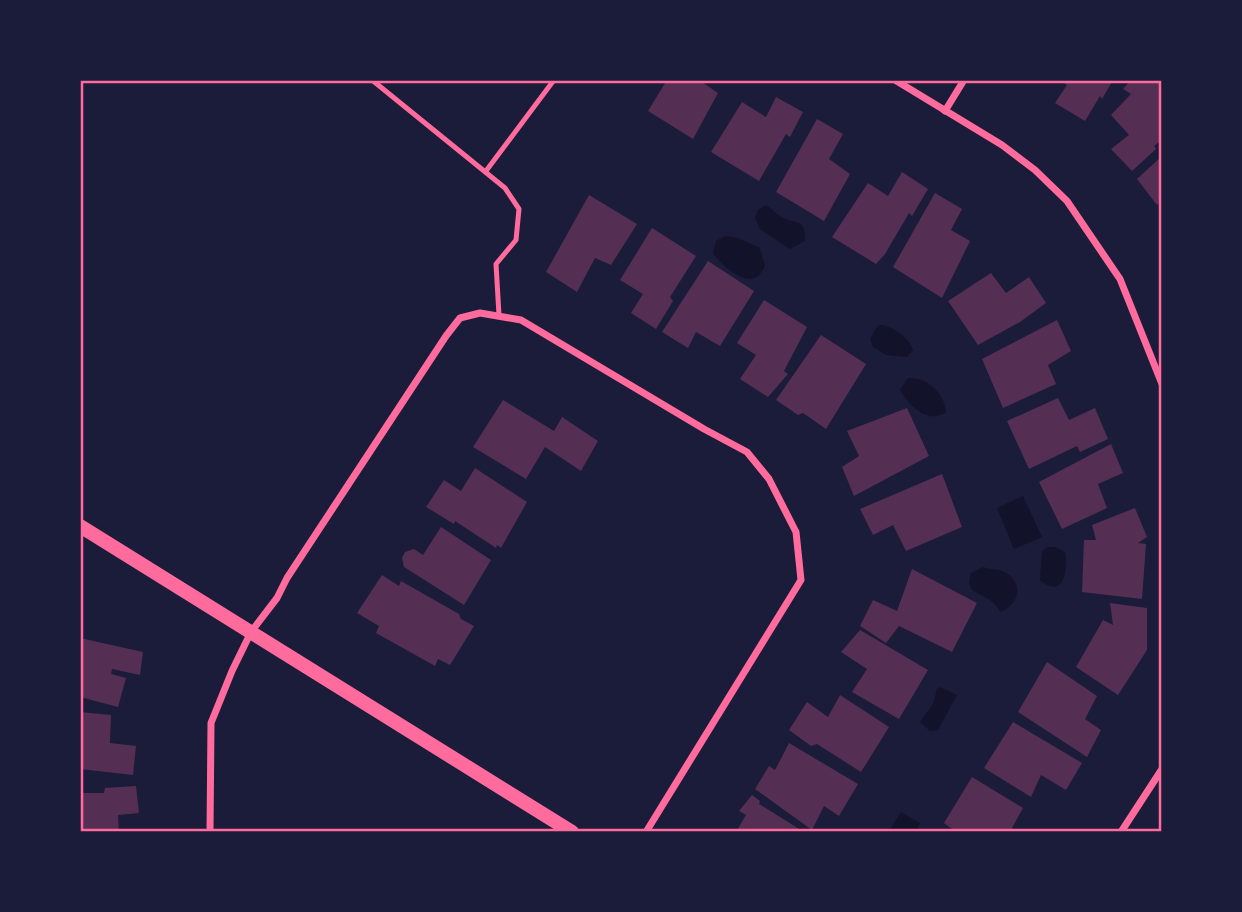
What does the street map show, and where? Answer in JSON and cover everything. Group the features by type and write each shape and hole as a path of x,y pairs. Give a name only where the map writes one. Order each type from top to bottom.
{"main road":[{"path":"80,526 572,831"}],"street":[{"path":"895,80 1002,145 1035,170 1067,201 1120,279 1161,384"},
{"path":"945,111 964,80"},
{"path":"210,831 211,723 251,632 277,598 287,578 446,336 460,318 480,313 521,320 747,452 769,479 796,532 801,580 646,831"},
{"path":"1121,831 1161,769"}],"lane":[{"path":"372,80 486,171 505,188 519,209 516,240 496,264 499,315"},
{"path":"486,171 554,80"}],"shaded area":[{"path":"766,205 785,219 801,225 805,241 790,249 760,229 755,218 758,210"},
{"path":"725,236 738,238 760,248 765,266 759,276 752,279 739,276 716,257 713,253 716,241"},
{"path":"878,325 894,329 908,341 913,350 907,357 886,355 873,347 870,339"},
{"path":"908,378 922,380 934,388 945,405 946,412 932,416 919,412 900,390"},
{"path":"1023,496 1042,537 1014,549 997,508"},
{"path":"1047,547 1055,547 1065,552 1065,574 1059,585 1054,587 1040,580 1042,552"},
{"path":"983,567 1008,574 1016,585 1016,597 1008,608 1001,612 969,584 971,573"},
{"path":"940,687 957,695 938,730 930,731 920,722 933,704"},
{"path":"901,812 920,823 916,831 889,831"}],"building":[{"path":"667,80 699,80 718,93 693,139 648,111"},
{"path":"1059,80 1113,80 1085,121 1055,103 1067,85"},
{"path":"1131,80 1162,80 1162,140 1132,171 1111,149 1129,135 1111,115 1131,94 1123,89"},
{"path":"776,97 803,112 790,137 786,134 759,181 711,152 742,102 766,117"},
{"path":"817,119 843,134 829,159 850,174 824,221 776,192"},
{"path":"1162,156 1162,201 1157,205 1137,179"},
{"path":"902,172 928,189 912,216 909,213 885,254 876,264 832,237 868,183 888,196"},
{"path":"935,193 962,209 951,230 970,241 942,298 893,267"},
{"path":"589,195 637,224 611,265 595,258 577,292 546,272"},
{"path":"652,228 696,256 670,297 673,301 656,329 631,313 643,294 620,280"},
{"path":"708,261 754,291 720,346 696,332 688,348 662,332"},
{"path":"991,273 1006,293 1029,277 1046,303 1020,322 978,345 948,301"},
{"path":"764,300 807,327 784,371 788,374 768,397 740,379 756,355 737,343"},
{"path":"1057,320 1071,351 1048,365 1056,384 1003,408 982,359"},
{"path":"821,335 866,364 826,429 803,413 798,415 776,400"},
{"path":"1058,398 1069,420 1095,408 1108,439 1080,452 1077,446 1029,469 1007,421"},
{"path":"503,400 554,431 562,417 598,441 581,471 545,447 526,479 473,447"},
{"path":"907,408 929,456 854,496 842,467 859,456 847,431"},
{"path":"1111,444 1123,473 1098,484 1107,508 1062,529 1039,482"},
{"path":"475,468 527,502 501,548 497,545 496,548 455,521 454,524 426,507 444,480 461,491"},
{"path":"942,474 962,527 906,551 893,525 873,535 860,509"},
{"path":"1135,508 1147,537 1138,543 1146,544 1142,599 1082,592 1084,540 1096,540 1092,525"},
{"path":"441,527 491,560 464,605 404,567 402,558 405,552 414,549 423,555"},
{"path":"912,569 977,603 952,652 899,626 886,643 860,626 873,600 897,611"},
{"path":"382,575 399,586 401,581 459,614 461,619 474,626 450,665 438,659 435,666 376,633 379,626 357,613"},
{"path":"1110,603 1147,608 1147,650 1118,695 1076,667 1103,620 1113,625"},
{"path":"860,630 928,670 899,719 852,692 867,669 841,652"},
{"path":"80,638 143,652 140,675 112,669 111,674 126,678 118,707 80,697"},
{"path":"1047,662 1097,696 1085,719 1101,730 1087,757 1018,712"},
{"path":"840,695 889,727 861,772 817,744 811,746 789,730 807,702 828,717"},
{"path":"80,712 111,715 110,743 136,746 133,775 80,769"},
{"path":"1013,722 1082,763 1066,790 1041,775 1031,797 984,768"},
{"path":"789,743 858,784 839,816 824,806 812,830 755,789 769,766 775,770"},
{"path":"972,777 1023,808 1012,828 1016,832 956,832 944,823"},
{"path":"136,786 139,813 118,815 119,832 80,832 80,793 104,793 105,788"},
{"path":"752,795 760,801 759,804 804,832 736,832 746,815 739,811"}]}
